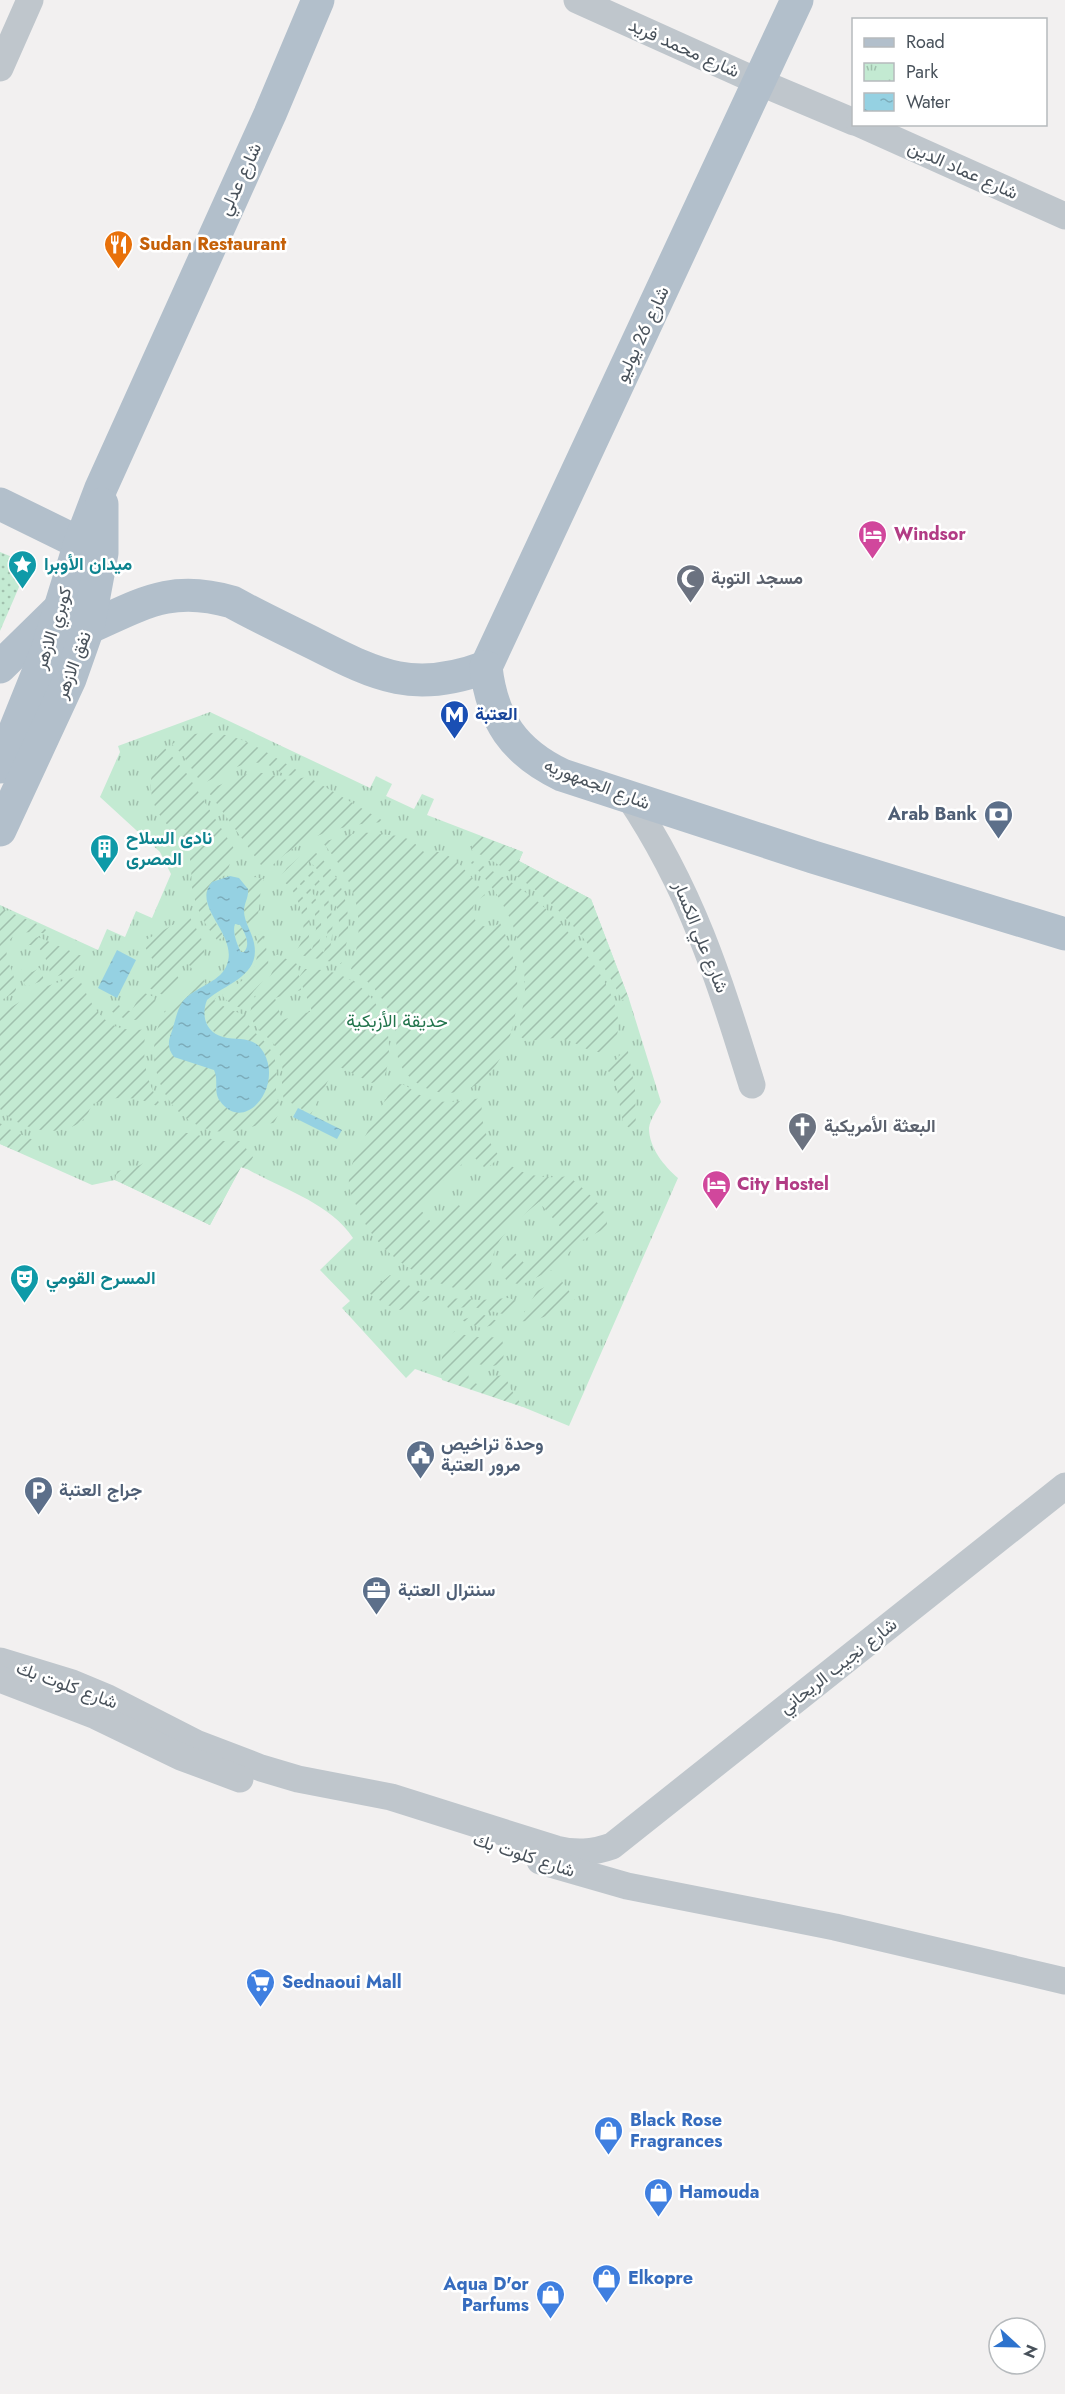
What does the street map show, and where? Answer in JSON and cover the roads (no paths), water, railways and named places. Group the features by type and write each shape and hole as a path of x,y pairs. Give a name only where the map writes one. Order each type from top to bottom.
{"main road":[{"name":"شارع عدلي","path":"101,488 270,114 318,0"},
{"name":"شارع 26 يوليو","path":"486,667 797,0"},
{"name":"نفق الازهر","path":"0,830 70,679 88,628 91,548 101,488"},
{"path":"0,504 91,548"},
{"name":"كوبري الازهر","path":"0,767 29,698 62,607 91,548"},
{"path":"88,628 149,601 191,594 212,596 232,602 349,662 382,675 408,680 435,681 453,678 486,667"},
{"path":"0,668 62,607"},
{"name":"شارع الجمهوريه","path":"486,667 492,701 507,732 531,758 562,775 824,861 1065,934"}],"street":[{"path":"0,68 30,0"},
{"name":"شارع محمد فريد","path":"577,0 759,82"},
{"path":"759,82 852,121"},
{"name":"شارع عماد الدين","path":"864,126 1065,216"},
{"name":"شارع علي الكسار","path":"629,797 669,863 695,916 722,986 752,1085"},
{"name":"شارع نجيب الريحاني","path":"612,1846 1065,1486"},
{"name":"شارع كلوت بك","path":"0,1661 72,1683 228,1756 298,1779 328,1792 582,1874 627,1886 835,1927 1065,1981"},
{"name":"شارع كلوت بك","path":"0,1679 96,1716 214,1771 249,1782 391,1797 567,1852 590,1852 612,1846"},
{"path":"612,1846 633,1874 661,1893"}],"water":[{"path":"230,876 239,878 248,889 244,911 254,943 255,954 252,963 240,978 207,1000 204,1011 208,1027 212,1031 223,1037 256,1043 264,1053 269,1067 269,1080 265,1093 258,1103 240,1113 230,1110 220,1101 214,1070 174,1057 169,1047 183,1001 218,977 226,967 229,955 227,944 207,901 207,892 212,882","holes":["235,924 240,925 247,942 244,952 241,952 235,934"]},
{"path":"117,950 136,960 117,998 98,988"},
{"path":"298,1108 342,1130 337,1139 293,1117"}],"place":[{"name":"Sudan Restaurant","path":"118,270"},
{"name":"Windsor","path":"873,560"},
{"name":"ميدان الأوبرا","path":"23,590"},
{"name":"مسجد التوبة","path":"690,604"},
{"name":"العتبة","path":"454,740"},
{"name":"Arab Bank","path":"998,840"},
{"name":"نادى السلاح المصرى","path":"105,874"},
{"name":"البعثة الأمريكية","path":"803,1152"},
{"name":"City Hostel","path":"716,1210"},
{"name":"المسرح القومي","path":"25,1304"},
{"name":"وحدة تراخيص مرور العتبة","path":"420,1480"},
{"name":"جراج العتبة","path":"38,1516"},
{"name":"سنترال العتبة","path":"377,1616"},
{"name":"Sednaoui Mall","path":"261,2008"},
{"name":"Black Rose Fragrances","path":"609,2156"},
{"name":"Hamouda","path":"658,2218"},
{"name":"Elkopre","path":"607,2304"},
{"name":"Aqua D'or Parfums","path":"550,2320"}],"park label":[{"name":"حديقة الأزبكية","path":"397,1021"}]}
